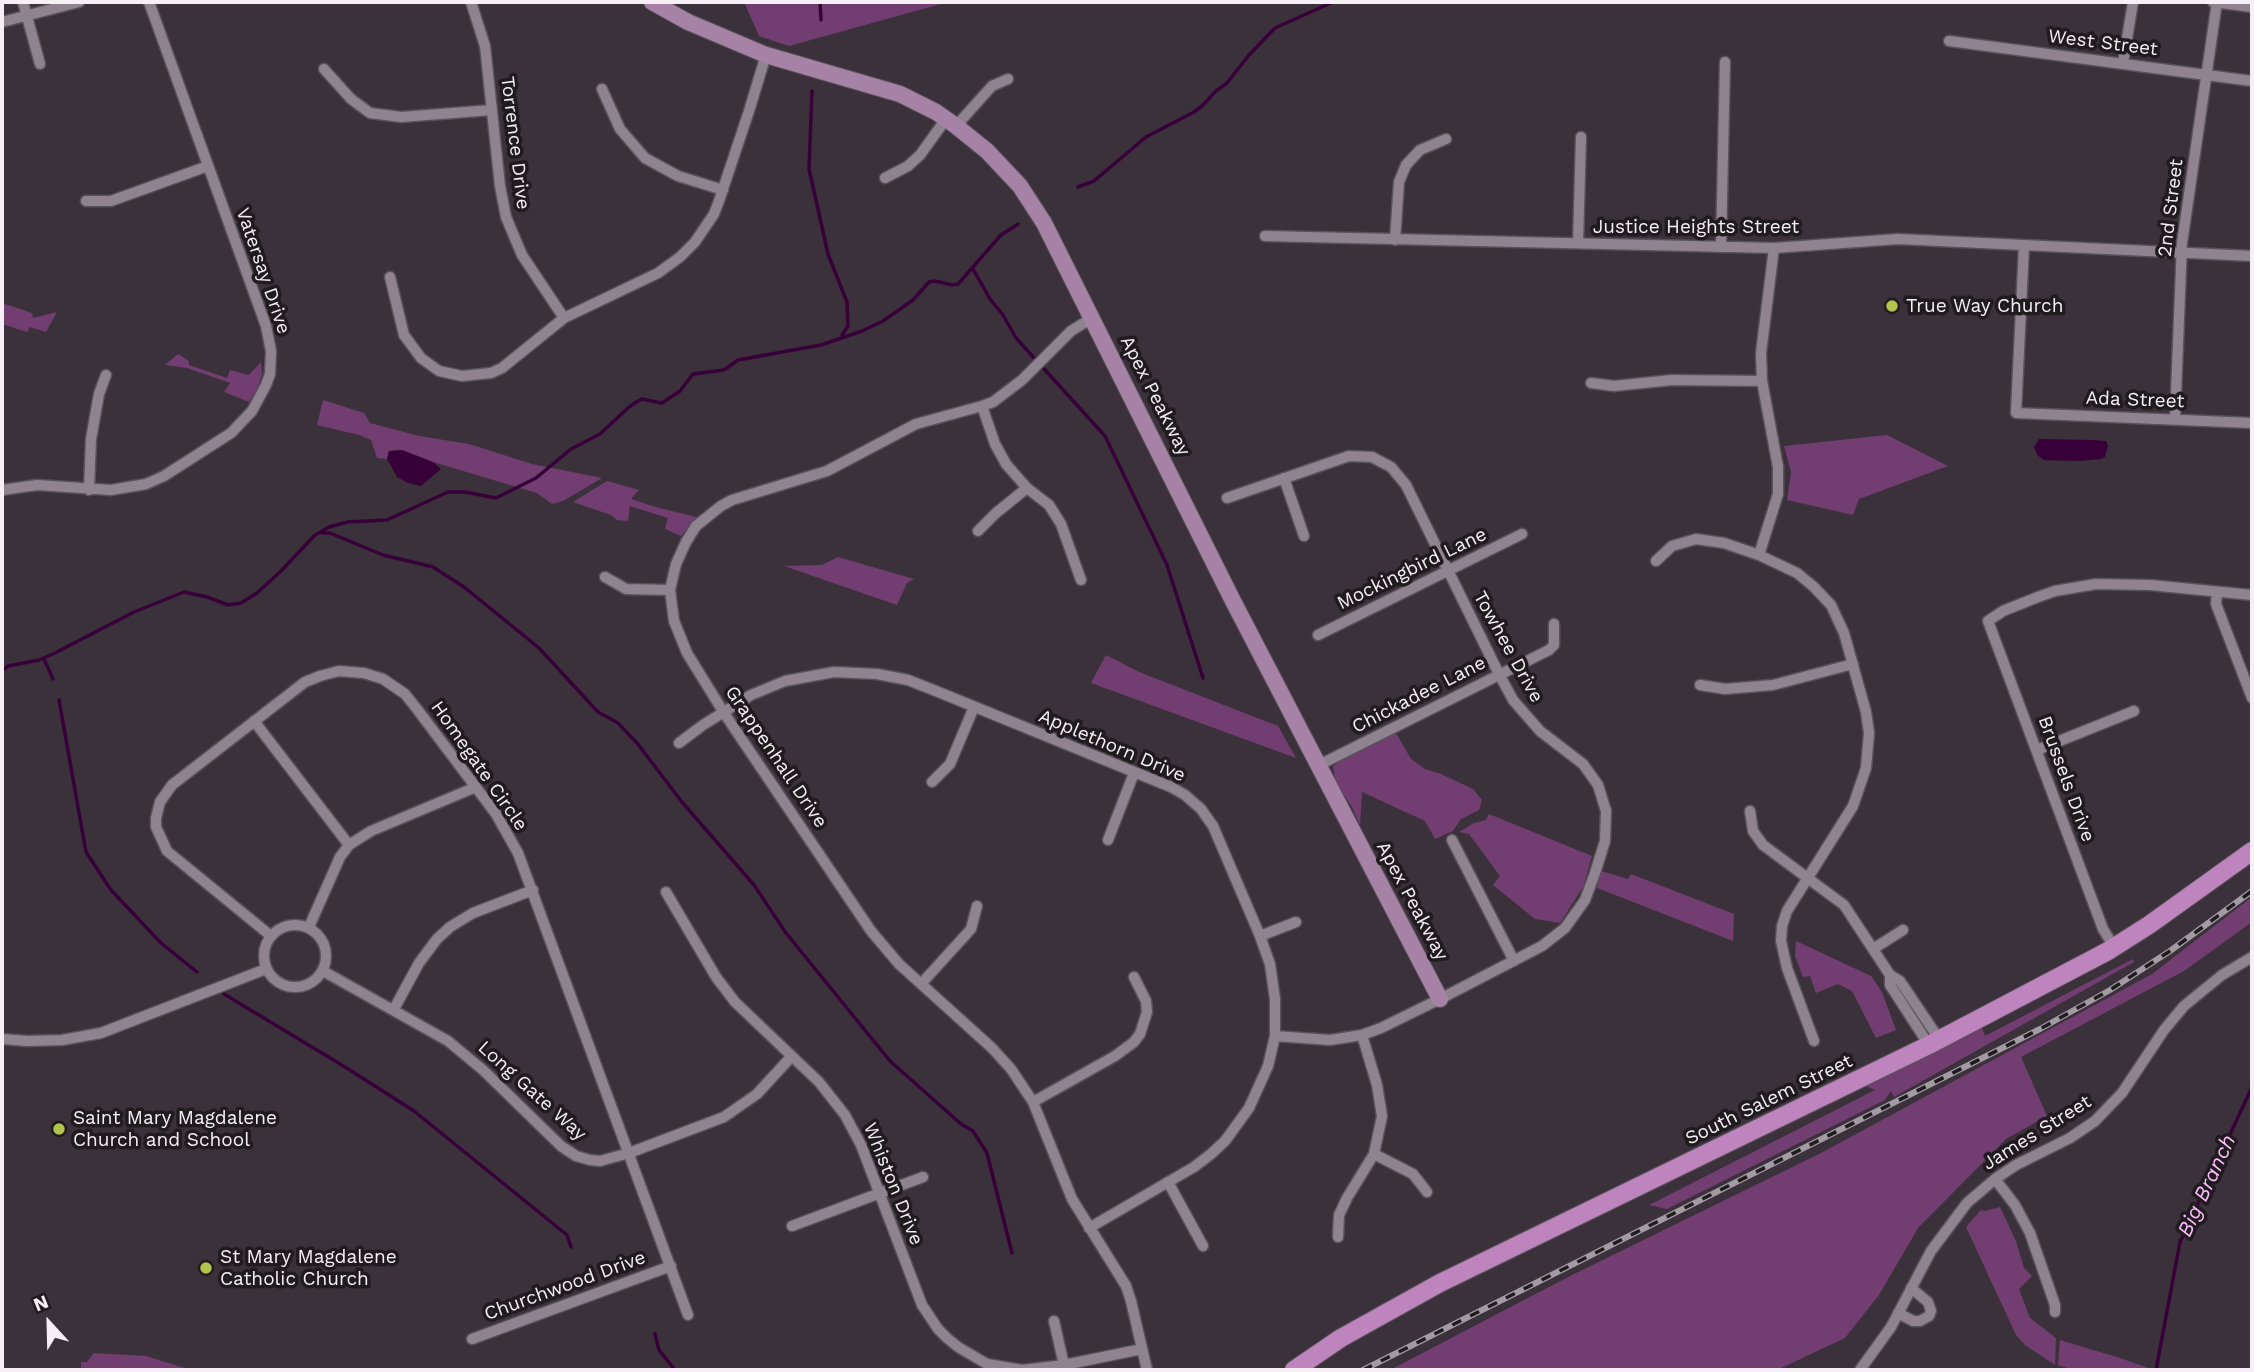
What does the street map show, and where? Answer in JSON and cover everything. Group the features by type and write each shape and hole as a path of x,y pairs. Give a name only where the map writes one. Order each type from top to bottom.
{"main road":[{"name":"Apex Peakway","path":"652,2 688,22 765,55 900,94 951,123 987,151 1020,186 1044,223 1317,766 1440,999"},
{"name":"South Salem Street","path":"1294,1370 1341,1338 1440,1283 1934,1042 2114,947 2252,851"}],"street":[{"path":"23,2 40,64"},
{"path":"2,22 79,2"},
{"name":"Vatersay Drive","path":"2,490 37,485 89,490 131,488 164,476 208,449 242,423 261,399 266,384 271,363 270,340 149,2"},
{"name":"Torrence Drive","path":"471,2 485,46 502,202 511,231 530,269 564,317"},
{"path":"2123,63 2133,2"},
{"path":"2216,2 2252,7"},
{"name":"2nd Street","path":"2175,419 2182,252 2216,2"},
{"name":"West Street","path":"1949,41 2252,81"},
{"path":"390,277 400,323 409,343 421,358 452,375 476,376 502,368 564,317 658,273 688,250 714,214 765,55"},
{"path":"1721,247 1725,62"},
{"path":"324,69 351,99 370,113 401,117 492,110"},
{"path":"885,178 908,166 992,86 1008,79"},
{"path":"602,89 620,129 646,158 678,177 723,190"},
{"path":"1578,243 1581,137"},
{"path":"1395,240 1399,182 1406,165 1420,150 1446,139"},
{"path":"86,201 111,201 208,166"},
{"name":"Justice Heights Street","path":"1265,236 1774,248 1898,239 2252,256"},
{"name":"Ada Street","path":"2024,246 2016,413 2252,422"},
{"path":"1759,555 1776,503 1779,476 1762,381 1761,353 1774,248"},
{"name":"Grappenhall Drive","path":"1092,318 1071,331 1013,388 982,406 916,424 827,471 741,497 721,506 696,526 686,542 676,564 670,590 674,621 681,641 724,713 871,931 898,964 996,1053 1011,1069 1033,1102 1072,1199 1126,1286 1147,1370"},
{"path":"89,490 91,439 99,394 106,375"},
{"path":"1591,383 1614,386 1672,380 1762,381"},
{"path":"982,406 1000,455 1027,488 1049,505 1061,524 1081,580"},
{"name":"Towhee Drive","path":"1227,498 1349,456 1361,455 1391,467 1406,485 1499,674 1525,716 1583,764 1598,785 1606,811 1605,841 1585,900 1554,938 1440,999 1362,1035 1330,1040 1275,1037"},
{"path":"1284,478 1304,536"},
{"path":"978,531 1027,488"},
{"name":"Mockingbird Lane","path":"1318,635 1522,534"},
{"path":"1656,561 1672,546 1705,538 1759,555 1797,573 1823,596 1837,616 1853,664 1869,733 1866,768 1853,806 1787,911 1782,926 1781,941 1787,968 1814,1041"},
{"path":"605,577 626,589 670,590"},
{"name":"Brussels Drive","path":"2114,947 2103,929 1988,621 2003,611 2038,597 2079,586 2112,583 2217,592"},
{"path":"2252,596 2217,592 2216,604 2247,669 2252,698"},
{"name":"Chickadee Lane","path":"1317,766 1549,650 1554,645 1554,624"},
{"path":"1700,685 1725,689 1773,685 1853,664"},
{"name":"Homegate Circle","path":"271,936 167,851 158,835 156,818 160,802 172,785 305,682 339,671 364,673 383,679 405,694 509,835 533,890 688,1314"},
{"name":"Applethorn Drive","path":"679,743 702,725 751,695 785,681 847,671 877,674 908,680 1185,795 1207,816 1260,936 1272,974 1275,1037 1268,1066 1238,1125 1211,1154 1089,1228"},
{"path":"932,782 950,764 974,707"},
{"path":"2037,750 2134,710"},
{"path":"254,721 349,845"},
{"path":"1108,840 1133,773"},
{"path":"309,927 340,857 349,845 371,831 476,787"},
{"path":"1751,811 1753,831 1757,839 1844,905 1890,975 1890,985 1934,1042"},
{"path":"1452,839 1514,961"},
{"path":"394,1009 419,962 450,927 473,913 533,890"},
{"name":"Whiston Drive","path":"666,892 726,990 754,1021 819,1083 845,1115 861,1145 922,1305 938,1329 986,1367 1022,1370 1064,1365 1142,1349"},
{"path":"921,984 971,929 978,906"},
{"path":"1260,936 1296,922"},
{"path":"289,925 309,927 318,934 327,951 323,971 309,984 289,987 280,983 266,969 264,951 271,936 289,925"},
{"path":"1873,949 1903,930"},
{"name":"James Street","path":"1860,1370 1882,1341 1931,1251 1968,1203 1995,1178 2015,1165 2070,1138 2095,1121 2122,1093 2164,1030 2184,1006 2222,975 2251,956"},
{"path":"2,1039 62,1040 101,1033 266,969"},
{"name":"Long Gate Way","path":"323,971 435,1032 460,1050 568,1152 583,1158 600,1161 629,1153 703,1126 736,1110 757,1094 791,1057"},
{"path":"1033,1102 1115,1056 1134,1042 1140,1034 1147,1012 1146,1002 1134,977"},
{"path":"1338,1237 1339,1215 1374,1154 1381,1129 1381,1102 1362,1035"},
{"path":"1374,1154 1413,1174 1427,1192"},
{"path":"792,1226 923,1177"},
{"path":"1995,1178 2015,1205 2030,1233 2055,1305 2055,1312"},
{"path":"1168,1182 1203,1246"},
{"name":"Churchwood Drive","path":"472,1339 671,1266"},
{"path":"1898,1313 1913,1321 1920,1321 1929,1315 1928,1302 1911,1288"},
{"path":"1054,1321 1064,1365"}],"shaded area":[{"path":"744,2 948,2 789,46 759,36"},
{"path":"2,303 32,313 33,318 57,312 46,332 30,327 27,332 2,324"},
{"path":"178,354 189,361 189,365 227,378 230,370 249,375 261,362 262,374 257,389 249,402 224,392 230,383 187,368 165,365"},
{"path":"323,400 364,413 370,423 419,436 469,444 532,464 602,478 563,501 552,504 537,493 402,450 389,451 387,459 377,458 371,440 317,425"},
{"path":"1887,435 1948,466 1859,499 1853,515 1787,500 1791,472 1784,446"},
{"path":"2039,439 2106,441 2108,446 2105,457 2101,459 2044,460 2037,455 2034,447"},
{"path":"402,450 433,462 441,469 421,486 408,483 397,477 387,459 389,451"},
{"path":"607,481 639,490 631,499 697,517 681,536 665,529 668,518 630,506 628,521 617,520 611,515 573,502"},
{"path":"838,557 914,579 907,583 897,605 784,566 822,565"},
{"path":"1106,655 1139,672 1278,726 1296,758 1091,683"},
{"path":"1396,733 1411,759 1425,769 1473,789 1482,800 1479,810 1461,819 1453,831 1435,839 1425,821 1362,792 1360,825 1336,783 1333,767 1340,760"},
{"path":"1489,814 1592,856 1583,887 1560,923 1535,919 1493,885 1500,876 1469,834 1459,832 1474,823 1486,820"},
{"path":"1601,871 1628,879 1631,874 1734,914 1733,941 1597,888"},
{"path":"2252,897 2252,922 2184,971 2021,1057 2047,1116 2006,1139 1918,1228 1879,1295 1845,1338 1777,1370 1390,1370 1570,1276 1821,1153 2152,974"},
{"path":"1796,941 1871,976 1882,992 1896,1030 1876,1038 1852,991 1838,984 1816,993 1810,976 1803,977 1795,956"},
{"path":"2133,959 2134,962 1894,1097 1891,1091 1885,1100 1667,1209 1649,1205 1875,1090 1862,1084 1981,1025 1985,1036"},
{"path":"2000,1207 2016,1241 2024,1268 2032,1276 2019,1289 2030,1318 2056,1338 2055,1365 2025,1345 2016,1335 1966,1227 1981,1210"},
{"path":"2060,1340 2154,1370 2073,1370 2058,1365"},
{"path":"94,1353 146,1356 191,1370 81,1370 81,1362 87,1362"}],"waterway":[{"path":"820,2 821,20"},
{"path":"1078,187 1094,181 1146,137 1202,106 1227,83 1275,28 1333,2"},
{"path":"812,91 809,169 828,254 847,302 848,326 842,335"},
{"path":"2,671 8,666 39,660 53,654 134,612 184,592 228,605 241,603 257,593 281,571 315,535 329,527 348,522 387,520 448,492 465,492 496,498 536,478 571,449 600,434 638,401 642,399 662,403 680,391 693,374 724,370 738,360 821,345 883,321 913,300 929,282 958,284 1001,235 1018,224"},
{"path":"973,269 1016,338 1105,436 1167,565 1203,678"},
{"path":"322,533 330,533 383,555 433,567 464,587 539,648 598,712 618,723 754,885 786,933 890,1061 961,1124 973,1131 987,1153 1012,1253"},
{"path":"44,659 53,679"},
{"path":"59,700 86,852 111,890 161,943 197,972"},
{"path":"224,994 414,1111 567,1235 571,1247"},
{"name":"Big Branch","path":"2156,1370 2180,1242 2252,1087"},
{"path":"655,1334 659,1350 675,1370"}],"railway":[{"path":"1363,1370 2040,1029 2110,990 2170,951 2252,891"}],"place":[{"name":"True Way Church","path":"1892,306"},
{"name":"Saint Mary Magdalene Church and School","path":"59,1129"},
{"name":"St Mary Magdalene Catholic Church","path":"206,1268"}]}
